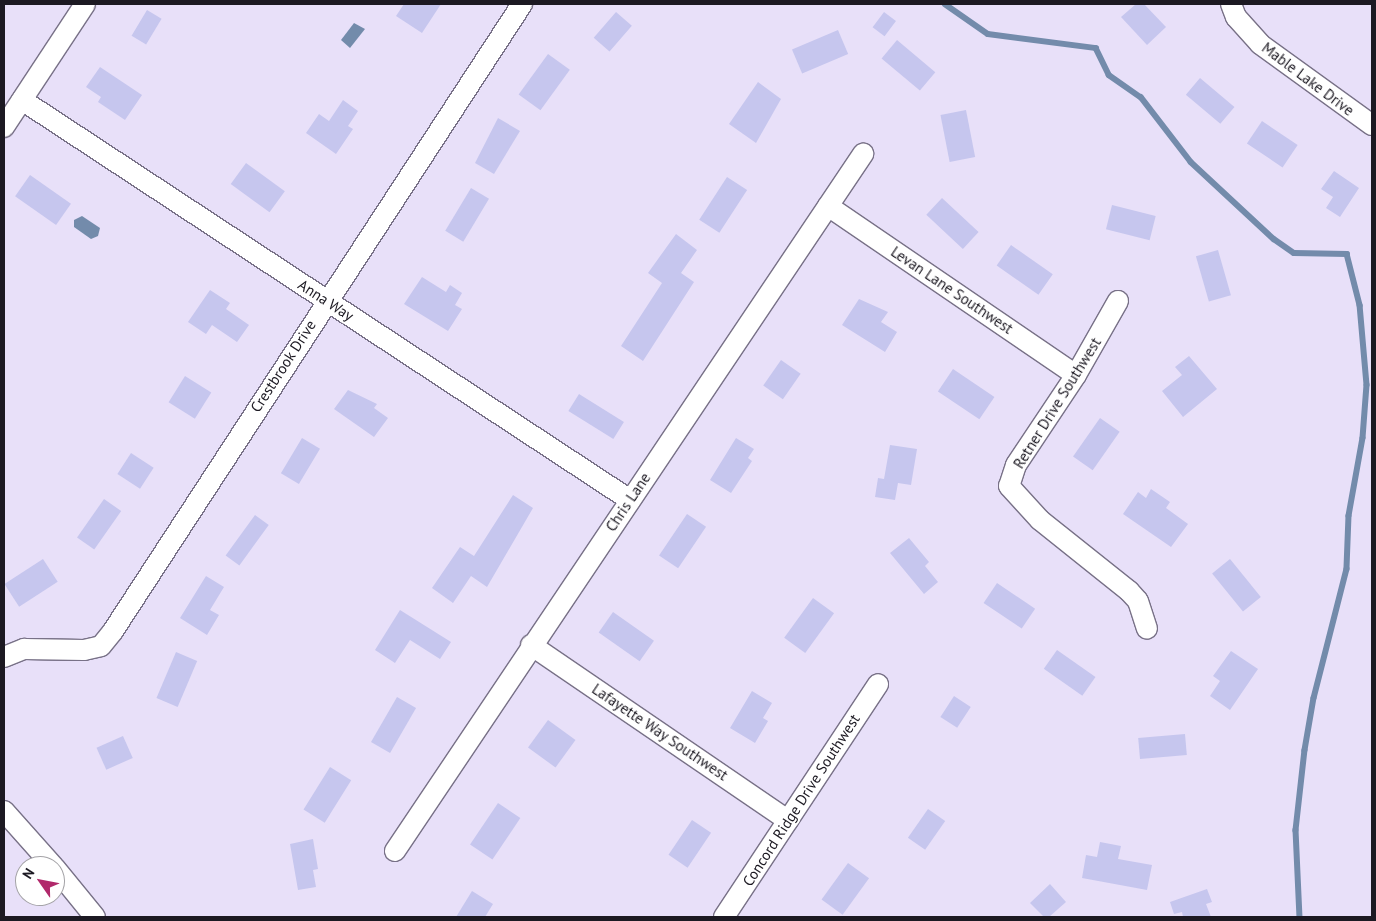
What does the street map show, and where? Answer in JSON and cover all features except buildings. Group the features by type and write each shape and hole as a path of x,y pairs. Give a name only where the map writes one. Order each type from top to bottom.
{"street":[{"path":"4,127 85,4"},
{"name":"Crestbrook Drive","path":"4,657 24,649 84,650 101,646 326,300 522,4"},
{"name":"Mable Lake Drive","path":"1231,4 1236,17 1260,44 1372,125"},
{"name":"Anna Way","path":"22,100 630,500"},
{"name":"Chris Lane","path":"395,851 531,645 863,154"},
{"name":"Levan Lane Southwest","path":"828,206 1076,375"},
{"name":"Retner Drive Southwest","path":"1118,301 1076,375 1016,465 1010,486 1040,520 1129,591 1138,601 1147,630"},
{"name":"Lafayette Way Southwest","path":"531,645 788,820"},
{"name":"Concord Ridge Drive Southwest","path":"724,917 878,684"},
{"path":"4,811 44,856"},
{"path":"65,880 95,917"}],"water":[{"path":"354,23 365,29 350,48 341,40"},
{"path":"82,216 100,228 98,236 91,239 74,227 74,220"}],"waterway":[{"path":"945,4 988,34 1096,48 1109,75 1141,97 1191,162 1274,239 1294,253 1347,254 1360,305 1367,385 1363,438 1349,516 1347,569 1314,698 1305,750 1296,830 1300,917"}]}
